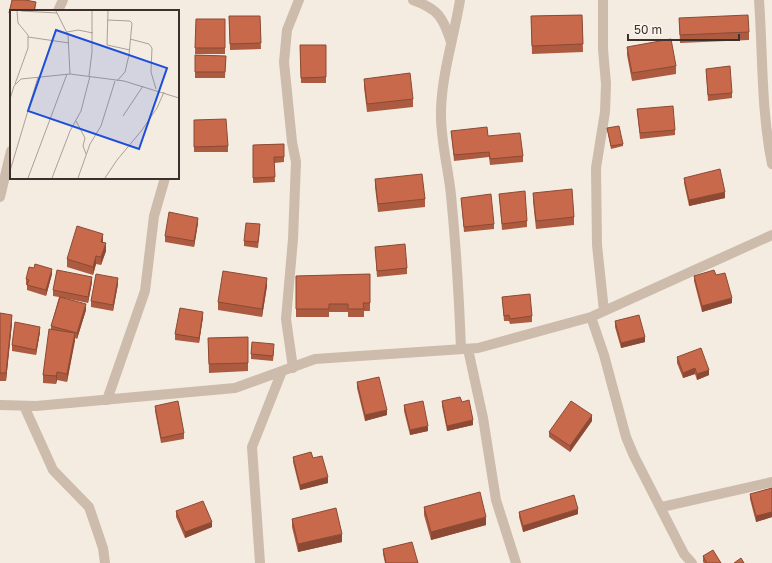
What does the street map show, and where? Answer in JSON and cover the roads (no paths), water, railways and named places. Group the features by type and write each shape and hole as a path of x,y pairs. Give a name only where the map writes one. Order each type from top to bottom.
{"street":[{"path":"58,10 63,0"},
{"path":"293,368 286,319 294,239 296,162 292,142 284,62 287,30 299,0"},
{"path":"413,0 428,6 440,15 452,44"},
{"path":"460,0 444,78 440,111 442,145 450,192 465,349 483,418 496,500 516,563"},
{"path":"603,0 603,49 606,84 605,112 596,168 597,245 604,311"},
{"path":"759,0 763,92 768,144 772,164"},
{"path":"0,197 10,155"},
{"path":"108,400 145,291 154,216 165,179"},
{"path":"0,406 24,406 108,400 235,388 316,360 478,348 591,317 772,235"},
{"path":"591,317 604,355 626,437 634,456 662,507 684,554 692,563"},
{"path":"260,563 252,447 282,372"},
{"path":"24,406 53,470 89,507 103,548 105,563"},
{"path":"662,507 772,482"}]}
